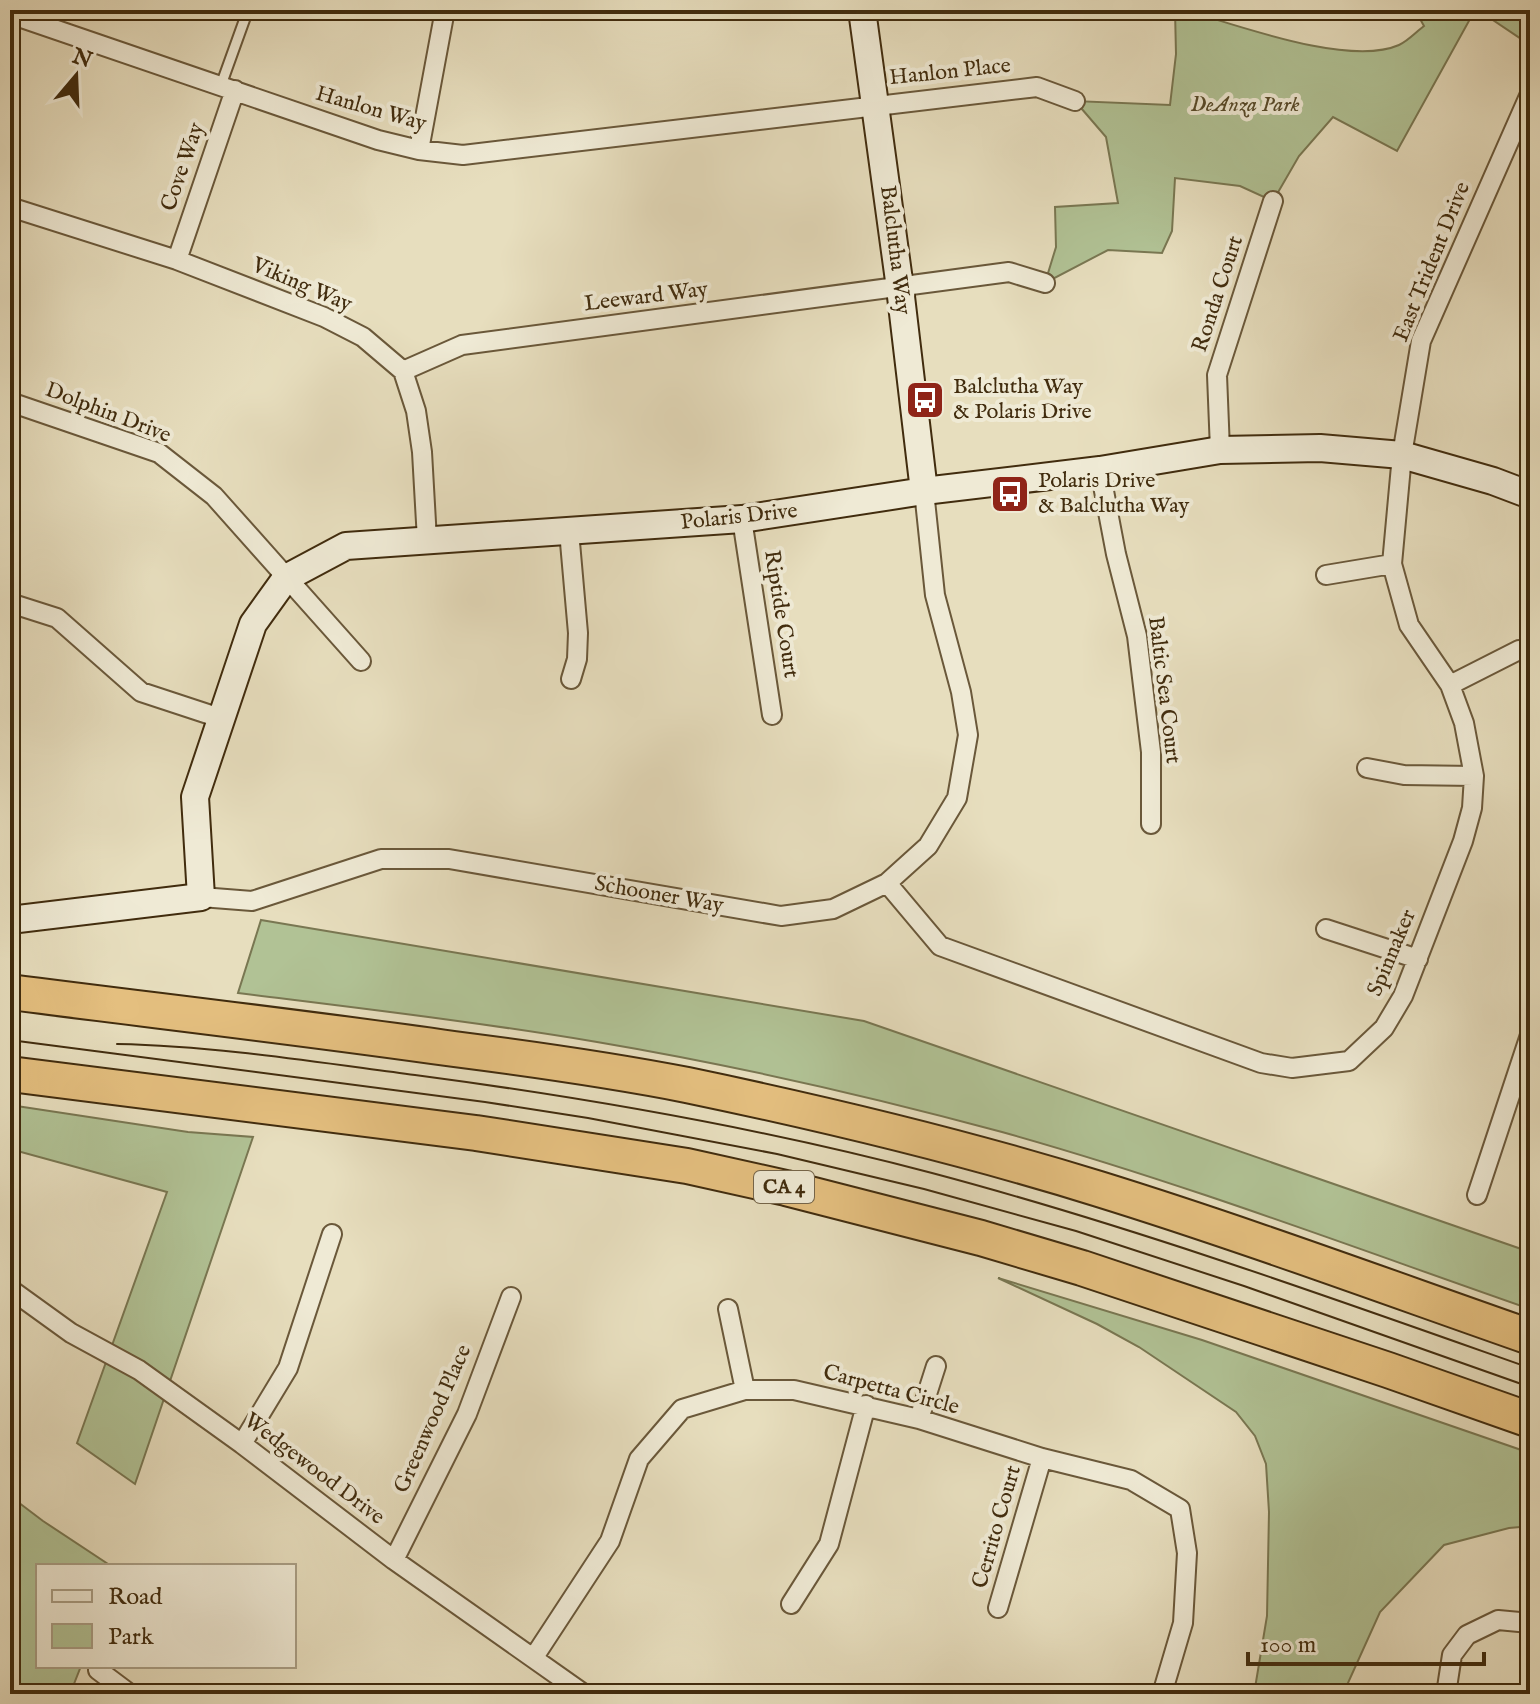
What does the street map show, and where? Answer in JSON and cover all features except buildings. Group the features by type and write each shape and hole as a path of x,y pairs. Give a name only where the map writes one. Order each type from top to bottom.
{"highway":[{"path":"10,992 373,1037 589,1068 686,1085 792,1109 925,1140 1095,1187 1530,1337"},
{"name":"CA 4","path":"10,1074 476,1133 687,1166 786,1188 967,1234 1082,1268 1530,1420"}],"street":[{"path":"419,150 445,10"},
{"name":"Balclutha Way","path":"862,10 924,491"},
{"name":"Hanlon Way","path":"31,16 378,140 419,150 463,155 876,105"},
{"name":"Hanlon Place","path":"876,105 1037,87 1075,101"},
{"name":"Cove Way","path":"177,260 228,88"},
{"name":"East Trident Drive","path":"1402,455 1421,341 1530,94"},
{"name":"Ronda Court","path":"1220,450 1217,375 1273,201"},
{"name":"Viking Way","path":"10,207 177,260 324,317 363,337 403,371"},
{"name":"Leeward Way","path":"403,371 462,345 1009,272 1045,283"},
{"path":"403,371 416,411 422,452 427,540"},
{"name":"Dolphin Drive","path":"10,402 159,453 214,496 361,661"},
{"name":"Polaris Drive","path":"201,897 195,797 253,624 286,578 346,546 742,519 924,491 1100,470 1220,450 1320,448 1402,455 1530,495"},
{"name":"Spinnaker","path":"887,883 940,946 1261,1063 1292,1068 1349,1061 1384,1028 1403,996 1463,841 1472,808 1474,776 1464,723 1450,685 1409,625 1392,564 1402,455"},
{"name":"Baltic Sea Court","path":"1100,470 1116,554 1137,636 1151,752 1151,824"},
{"name":"Schooner Way","path":"10,920 201,897 252,901 381,859 449,859 781,916 833,909 887,883 928,846 957,798 968,735 961,692 935,595 924,491"},
{"name":"Riptide Court","path":"742,519 772,715"},
{"path":"569,531 578,633 577,659 571,679"},
{"path":"1326,575 1392,564"},
{"path":"10,603 57,618 141,692 220,718"},
{"path":"1450,685 1519,650"},
{"path":"1367,768 1404,775 1474,776"},
{"path":"1326,929 1418,959"},
{"path":"1477,1195 1530,1035"},
{"path":"242,1444 288,1368 332,1234"},
{"name":"Wedgewood Drive","path":"10,1289 71,1333 139,1370 394,1560 584,1694"},
{"name":"Greenwood Place","path":"394,1560 467,1414 511,1297"},
{"path":"728,1309 745,1390"},
{"path":"919,1419 936,1366"},
{"name":"Carpetta Circle","path":"534,1657 610,1541 639,1459 682,1409 745,1390 794,1390 919,1419 1042,1458 1131,1480 1180,1509 1187,1553 1183,1623 1162,1694"},
{"path":"791,1604 829,1544 866,1405"},
{"name":"Cerrito Court","path":"998,1608 1042,1458"},
{"path":"1446,1694 1452,1655 1467,1635 1498,1620 1530,1623"},
{"path":"98,1670 130,1694"}],"lane":[{"path":"228,88 248,10"}],"green space":[{"name":"DeAnza Park","path":"1175,10 1185,10 1323,48 1352,51 1378,50 1406,41 1424,26 1415,10 1475,10 1397,151 1333,117 1299,156 1273,201 1240,186 1175,178 1172,231 1162,253 1108,250 1045,283 1056,247 1055,207 1118,203 1106,137 1075,101 1170,105 1176,54"},
{"path":"1478,10 1530,10 1530,45"},
{"path":"261,920 864,1021 1530,1252 1530,1309 1135,1172 902,1106 750,1071 597,1042 238,993"},
{"path":"10,1105 188,1132 253,1137 135,1484 77,1443 167,1192 10,1149"},
{"path":"998,1278 1202,1340 1530,1453 1530,1526 1509,1528 1444,1545 1380,1612 1343,1694 1254,1694 1267,1616 1269,1512 1266,1464 1255,1436 1236,1412 1139,1347"},
{"path":"10,1496 108,1564 36,1564 36,1668 80,1668 70,1694 10,1694"}],"tram line":[{"path":"10,1040 485,1102 777,1154 924,1189 1076,1231 1244,1286 1530,1387"},
{"path":"117,1044 229,1051 480,1084 610,1104 804,1142 932,1173 1083,1216 1233,1264 1530,1368"}],"place":[{"name":"Balclutha Way & Polaris Drive","path":"925,400"},
{"name":"Polaris Drive & Balclutha Way","path":"1010,494"}]}
